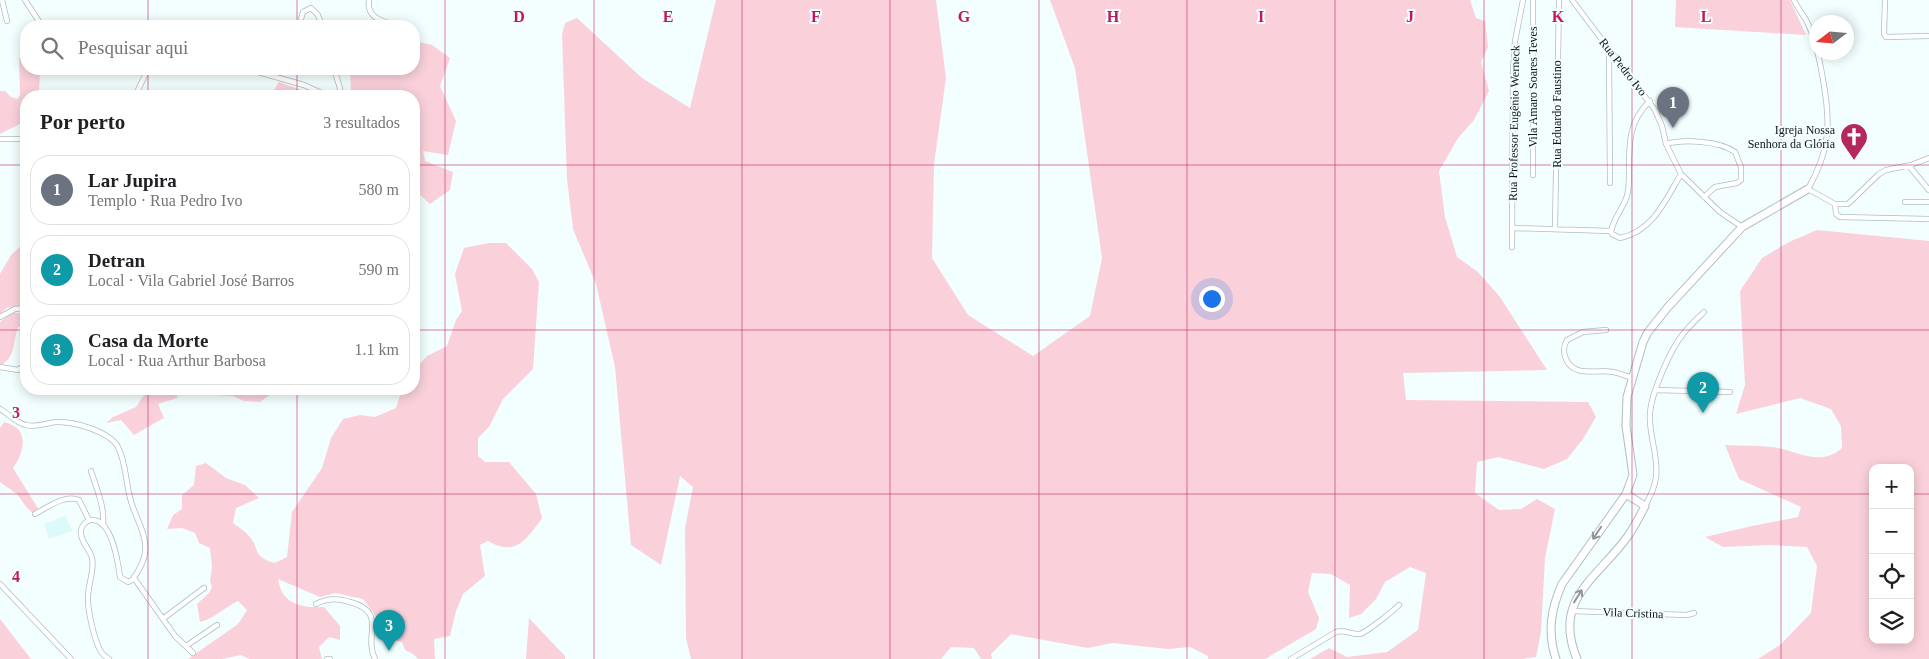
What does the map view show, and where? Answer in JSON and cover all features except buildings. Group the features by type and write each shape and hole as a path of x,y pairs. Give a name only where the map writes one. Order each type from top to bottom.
{"street":[{"path":"2,0 7,21"},
{"path":"25,0 38,20"},
{"path":"369,0 369,9 373,16 379,20"},
{"name":"Rua Professor Eugênio Werneck","path":"1512,247 1513,70 1515,41 1523,0"},
{"name":"Vila Amaro Soares Teves","path":"1533,0 1534,175"},
{"name":"Rua Eduardo Faustino","path":"1555,228 1559,0"},
{"name":"Rua Pedro Ivo","path":"1572,0 1650,102 1659,118 1666,144 1681,174 1720,212 1742,227"},
{"path":"1556,659 1551,638 1551,618 1555,599 1562,584 1626,494 1633,474 1626,414 1626,397 1643,342 1653,324 1742,227 1808,189 1817,172 1826,141 1827,119 1813,38 1806,20 1794,0"},
{"path":"1885,0 1884,34 1886,37 1929,36"},
{"path":"301,20 303,12 311,8 320,20"},
{"path":"1609,49 1610,184"},
{"path":"138,90 145,75"},
{"path":"268,75 315,90"},
{"path":"336,75 340,90"},
{"path":"1611,231 1627,195 1629,143 1632,128 1638,114 1650,102"},
{"path":"0,139 20,139"},
{"path":"1666,144 1682,140 1695,141 1722,146 1735,152 1741,167 1741,180 1737,183 1714,187 1704,198"},
{"path":"1808,189 1836,204 1848,204 1879,174 1886,170 1909,166 1929,158"},
{"path":"1909,166 1929,190"},
{"path":"1512,228 1611,231 1612,234 1620,238 1643,228 1652,220 1681,174"},
{"path":"1905,202 1929,202"},
{"path":"1836,204 1836,214 1840,217 1929,219"},
{"path":"0,317 15,309 20,309"},
{"path":"1577,659 1569,634 1574,601 1628,536 1653,491 1657,467 1650,428 1650,411 1670,354 1683,334 1704,312"},
{"path":"1606,330 1583,332 1567,340 1564,352 1567,361 1573,368 1582,371 1613,372 1632,378"},
{"path":"0,367 18,370 20,368"},
{"path":"1656,390 1730,392"},
{"path":"1,410 25,425 35,426 55,422 89,428 100,432 117,445 123,460 132,507 147,545 146,554 134,578 128,582 120,577 117,555 113,541 103,524 102,508 90,471"},
{"path":"1626,494 1645,506"},
{"path":"35,514 67,498 73,497 79,500 89,520"},
{"path":"103,524 96,520 89,520 81,530 92,558 88,600 99,648 103,656 109,659"},
{"path":"134,578 175,636 193,653"},
{"path":"0,584 71,659"},
{"path":"164,618 204,588"},
{"path":"316,604 335,598 359,604 367,610 374,628 370,646 375,659"},
{"path":"1291,659 1336,632 1358,634 1366,631 1392,613 1399,605"},
{"name":"Vila Cristina","path":"1572,611 1694,614"},
{"path":"186,646 217,625"}],"shaded area":[{"path":"716,0 936,0 946,78 934,164 932,258 968,315 1033,356 1090,316 1102,258 1075,68 1050,0 1470,0 1476,18 1485,21 1488,47 1481,62 1489,91 1474,120 1458,138 1439,171 1445,217 1457,257 1478,272 1500,297 1547,370 1403,373 1406,400 1588,402 1596,417 1583,439 1567,459 1544,469 1498,457 1477,462 1475,493 1499,510 1521,509 1537,499 1555,509 1545,558 1541,632 1536,657 1522,659 1310,659 1329,648 1347,657 1387,652 1418,630 1426,573 1410,567 1385,582 1376,599 1361,614 1349,618 1350,585 1331,574 1312,573 1308,592 1319,618 1316,629 1265,659 1208,659 1208,656 1190,647 1168,649 1112,643 1088,648 1011,634 991,654 992,659 981,659 974,648 951,647 941,659 691,659 686,638 685,528 693,487 680,476 661,565 631,545 615,367 596,284 573,229 567,179 562,35 565,23 577,18 642,78 690,108"},
{"path":"1676,0 1790,0 1806,35 1675,27"},
{"path":"420,42 432,45 450,58 440,86 456,121 448,155 423,151 425,161 453,172 450,190 430,204 420,195 420,90 351,90 350,75 420,75"},
{"path":"19,58 20,75 40,75 39,90 20,90 20,94"},
{"path":"279,82 301,90 274,90"},
{"path":"0,91 5,91 11,97 18,99 20,94 20,124 0,134"},
{"path":"1817,230 1929,241 1929,659 1758,659 1780,645 1811,613 1817,566 1807,547 1769,545 1723,547 1705,537 1798,517 1801,507 1739,479 1725,445 1772,447 1816,457 1825,457 1842,448 1841,426 1831,409 1800,398 1736,414 1745,385 1740,291 1762,258 1789,242"},
{"path":"489,243 506,243 532,269 539,282 533,369 503,399 489,427 478,438 478,456 485,462 509,462 536,494 542,518 520,544 506,547 498,546 488,541 480,545 485,576 463,594 456,611 450,636 434,639 435,659 418,659 405,650 402,642 378,635 378,619 363,599 335,593 320,597 278,579 280,588 289,600 308,607 324,607 340,626 340,640 329,637 319,647 322,659 249,659 241,655 222,659 188,659 238,624 247,610 238,601 200,622 197,604 210,592 212,586 210,582 212,567 210,548 199,543 195,533 182,528 167,529 173,515 182,509 182,495 194,485 196,466 206,463 226,478 245,485 259,498 236,508 233,523 249,536 262,558 275,563 287,557 292,512 322,468 331,438 343,419 360,415 375,417 396,408 400,395 420,395 420,364 427,356 447,346 456,320 462,311 455,274 464,248"},
{"path":"20,247 20,306 7,308 0,314 0,274 11,255"},
{"path":"12,313 20,313 20,327 18,327 16,333 12,353 0,366 0,322"},
{"path":"144,395 177,395 177,398 158,404 164,418 134,435 121,420 106,423 113,417 136,407"},
{"path":"216,395 270,395 260,402 244,401 233,396"},
{"path":"4,422 18,429 23,441 20,454 13,468 39,510 33,513 17,494 0,482 0,428"},
{"path":"65,516 73,531 49,539 44,524"},
{"path":"529,618 565,656 565,659 526,659"},
{"path":"0,619 31,659 0,659"}],"place":[{"name":"Lar Jupira","path":"1673,128"},
{"name":"Igreja Nossa Senhora da Glória","path":"1854,161"},
{"name":"Detran","path":"1703,413"},
{"name":"Casa da Morte","path":"389,651"}]}
